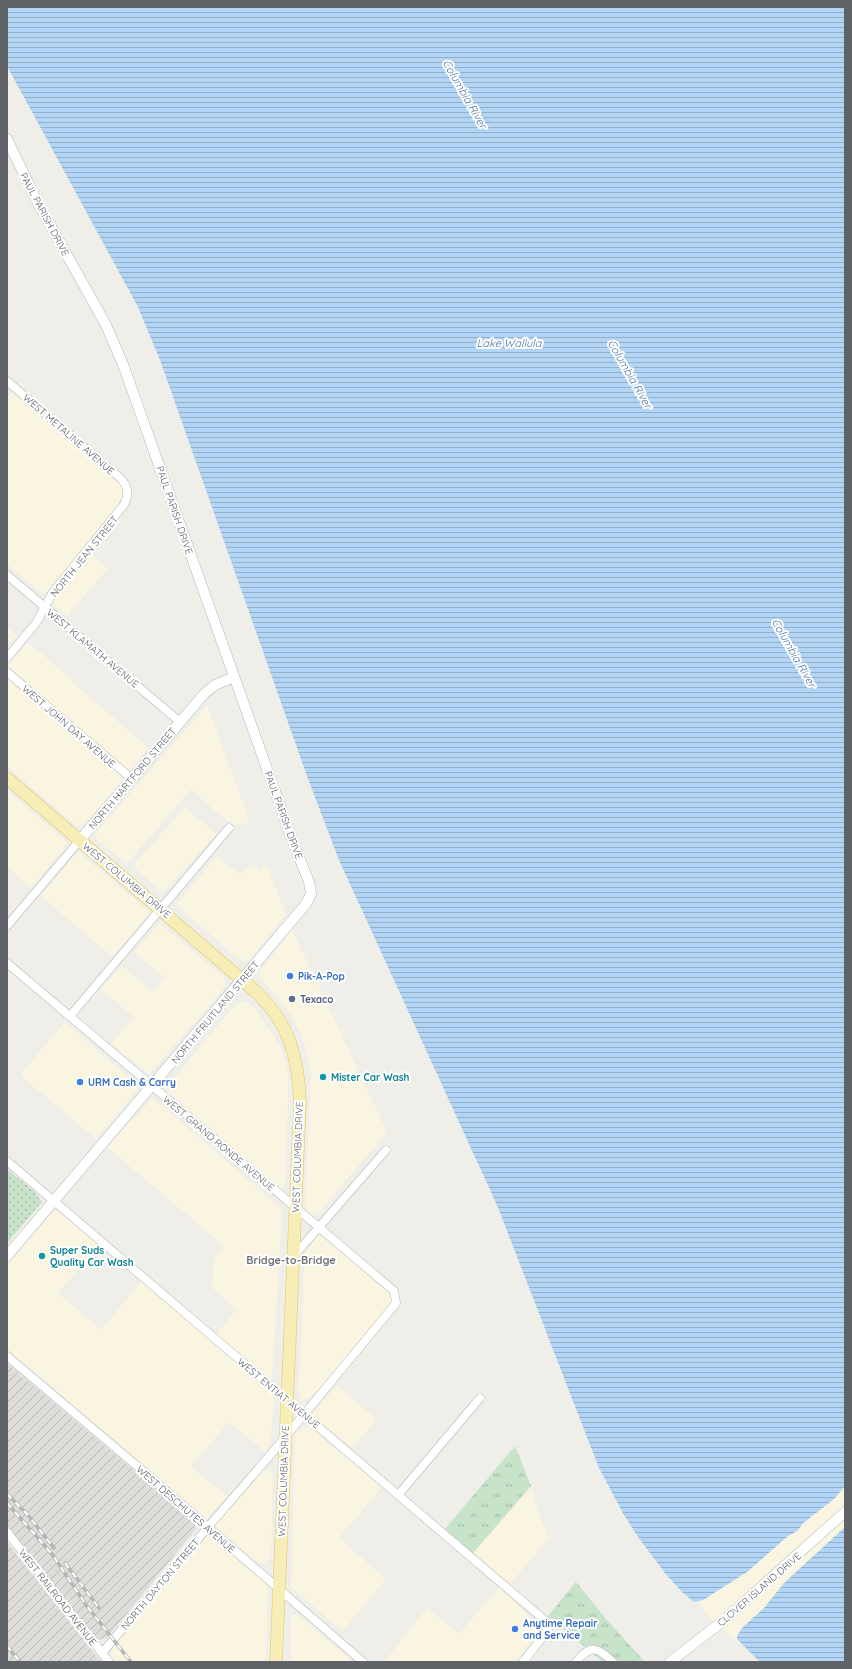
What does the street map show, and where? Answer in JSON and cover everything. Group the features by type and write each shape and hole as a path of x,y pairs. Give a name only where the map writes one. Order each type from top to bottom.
{"main road":[{"name":"WEST COLUMBIA DRIVE","path":"7,778 261,996 284,1027 296,1060 300,1102 276,1662"}],"street":[{"name":"PAUL PARISH DRIVE","path":"7,139 39,205 98,311 115,345 149,436 185,542 217,626 293,842 309,882 311,894"},
{"name":"WEST METALINE AVENUE","path":"7,381 119,477 128,490"},
{"name":"NORTH JEAN STREET","path":"7,658 36,623 53,592 123,506 128,490"},
{"name":"WEST KLAMATH AVENUE","path":"7,575 180,722"},
{"name":"WEST JOHN DAY AVENUE","path":"7,672 132,779"},
{"name":"NORTH HARTFORD STREET","path":"7,926 207,691 215,685 234,677"},
{"path":"70,1016 229,828"},
{"name":"NORTH FRUITLAND STREET","path":"7,1256 306,904 311,894"},
{"name":"WEST GRAND RONDE AVENUE","path":"7,963 394,1291"},
{"path":"293,1257 386,1150"},
{"name":"WEST ENTIAT AVENUE","path":"7,1161 546,1621 548,1627 546,1635 522,1662"},
{"name":"NORTH DAYTON STREET","path":"102,1653 304,1415 393,1307 396,1303 394,1291"},
{"name":"WEST DESCHUTES AVENUE","path":"7,1356 208,1527 363,1662"},
{"path":"399,1494 480,1398"},
{"name":"CLOVER ISLAND DRIVE","path":"670,1662 722,1621 845,1512"},
{"name":"WEST RAILROAD AVENUE","path":"7,1532 109,1662"},
{"path":"576,1662 585,1651 593,1650 604,1654 613,1662"}],"shaded area":[{"path":"15,388 118,479 125,491 121,504 44,595 7,564 7,398"},
{"path":"92,554 108,568 67,616 53,605 53,601"},
{"path":"7,627 18,636 7,644"},
{"path":"28,642 149,748 85,824 77,826 7,766 7,667"},
{"path":"207,705 250,822 235,825 231,821 226,821 191,789 127,864 97,840 96,833"},
{"path":"7,791 67,842 67,844 31,888 7,867"},
{"path":"185,807 216,834 163,893 133,866"},
{"path":"78,852 148,911 149,914 112,957 41,896"},
{"path":"217,856 240,875 251,864 259,871 266,864 286,914 249,961 240,960 176,905"},
{"path":"159,923 224,977 226,986 149,1075 111,1044 134,1017 101,989 122,966 154,992 165,978 134,952"},
{"path":"292,929 387,1132 318,1214 313,1216 309,1213 305,1206 311,1075 307,1054 302,1037 290,1013 261,980 260,972"},
{"path":"245,1000 254,1007 280,1045 288,1073 285,1186 280,1189 167,1091 169,1085 234,1006"},
{"path":"65,1022 135,1083 137,1091 96,1139 20,1075"},
{"path":"153,1098 280,1207 282,1212 272,1380 216,1335 237,1309 212,1288 214,1259 224,1246 107,1147"},
{"path":"54,1211 58,1211 99,1245 58,1293 101,1330 142,1281 273,1394 274,1400 270,1445 265,1452 229,1422 191,1467 227,1496 207,1519 7,1349 7,1266"},
{"path":"320,1232 399,1298 317,1393 303,1401 299,1397 298,1392 304,1255"},
{"path":"7,1363 194,1521 196,1529 107,1638 97,1640 7,1526"},
{"path":"337,1385 377,1420 352,1448 312,1415"},
{"path":"309,1427 382,1487 339,1538 386,1579 342,1632 291,1587 295,1433"},
{"path":"264,1470 269,1470 273,1474 271,1556 265,1563 262,1564 257,1562 218,1529 216,1521"},
{"path":"531,1486 541,1521 549,1538 510,1584 473,1553"},
{"path":"845,1486 845,1527 791,1577 764,1608 743,1627 737,1636 737,1639 742,1645 711,1620 699,1602 747,1572 788,1536 801,1527 802,1524 834,1499"},
{"path":"207,1535 210,1535 268,1585 266,1662 116,1662 111,1656 113,1647"},
{"path":"7,1542 101,1662 7,1662"},
{"path":"499,1587 541,1628 539,1633 515,1662 384,1662 427,1608 459,1634"},
{"path":"297,1614 353,1662 291,1662 291,1616"}],"green space":[{"path":"7,1169 34,1191 42,1202 7,1243"},
{"path":"515,1446 531,1486 473,1553 445,1529"},
{"path":"576,1582 606,1619 645,1662 603,1662 548,1616"}],"water":[{"name":"Lake Wallula","path":"7,7 845,7 845,1486 834,1499 802,1524 798,1530 788,1536 747,1572 703,1600 694,1602 682,1592 665,1573 638,1537 624,1515 599,1468 497,1205 339,860 307,776 160,360 138,307 7,66"},
{"path":"845,1527 845,1662 760,1662 737,1639 737,1636 743,1627 764,1608 784,1583"}],"railway":[{"path":"7,1494 27,1514 54,1548"},
{"path":"7,1503 52,1554 86,1605 131,1662"},
{"path":"65,1563 99,1608"},
{"path":"7,1646 20,1662"}],"place":[{"name":"Pik-A-Pop","path":"290,976"},
{"name":"Texaco","path":"292,999"},
{"name":"Mister Car Wash","path":"323,1077"},
{"name":"URM Cash & Carry","path":"80,1082"},
{"name":"Super Suds Quality Car Wash","path":"42,1256"},
{"name":"Anytime Repair and Service","path":"515,1629"}],"district":[{"name":"Bridge-to-Bridge","path":"291,1260"}],"water label":[{"name":"Columbia River","path":"465,94"},
{"name":"Columbia River","path":"630,374"},
{"name":"Columbia River","path":"794,653"}]}
